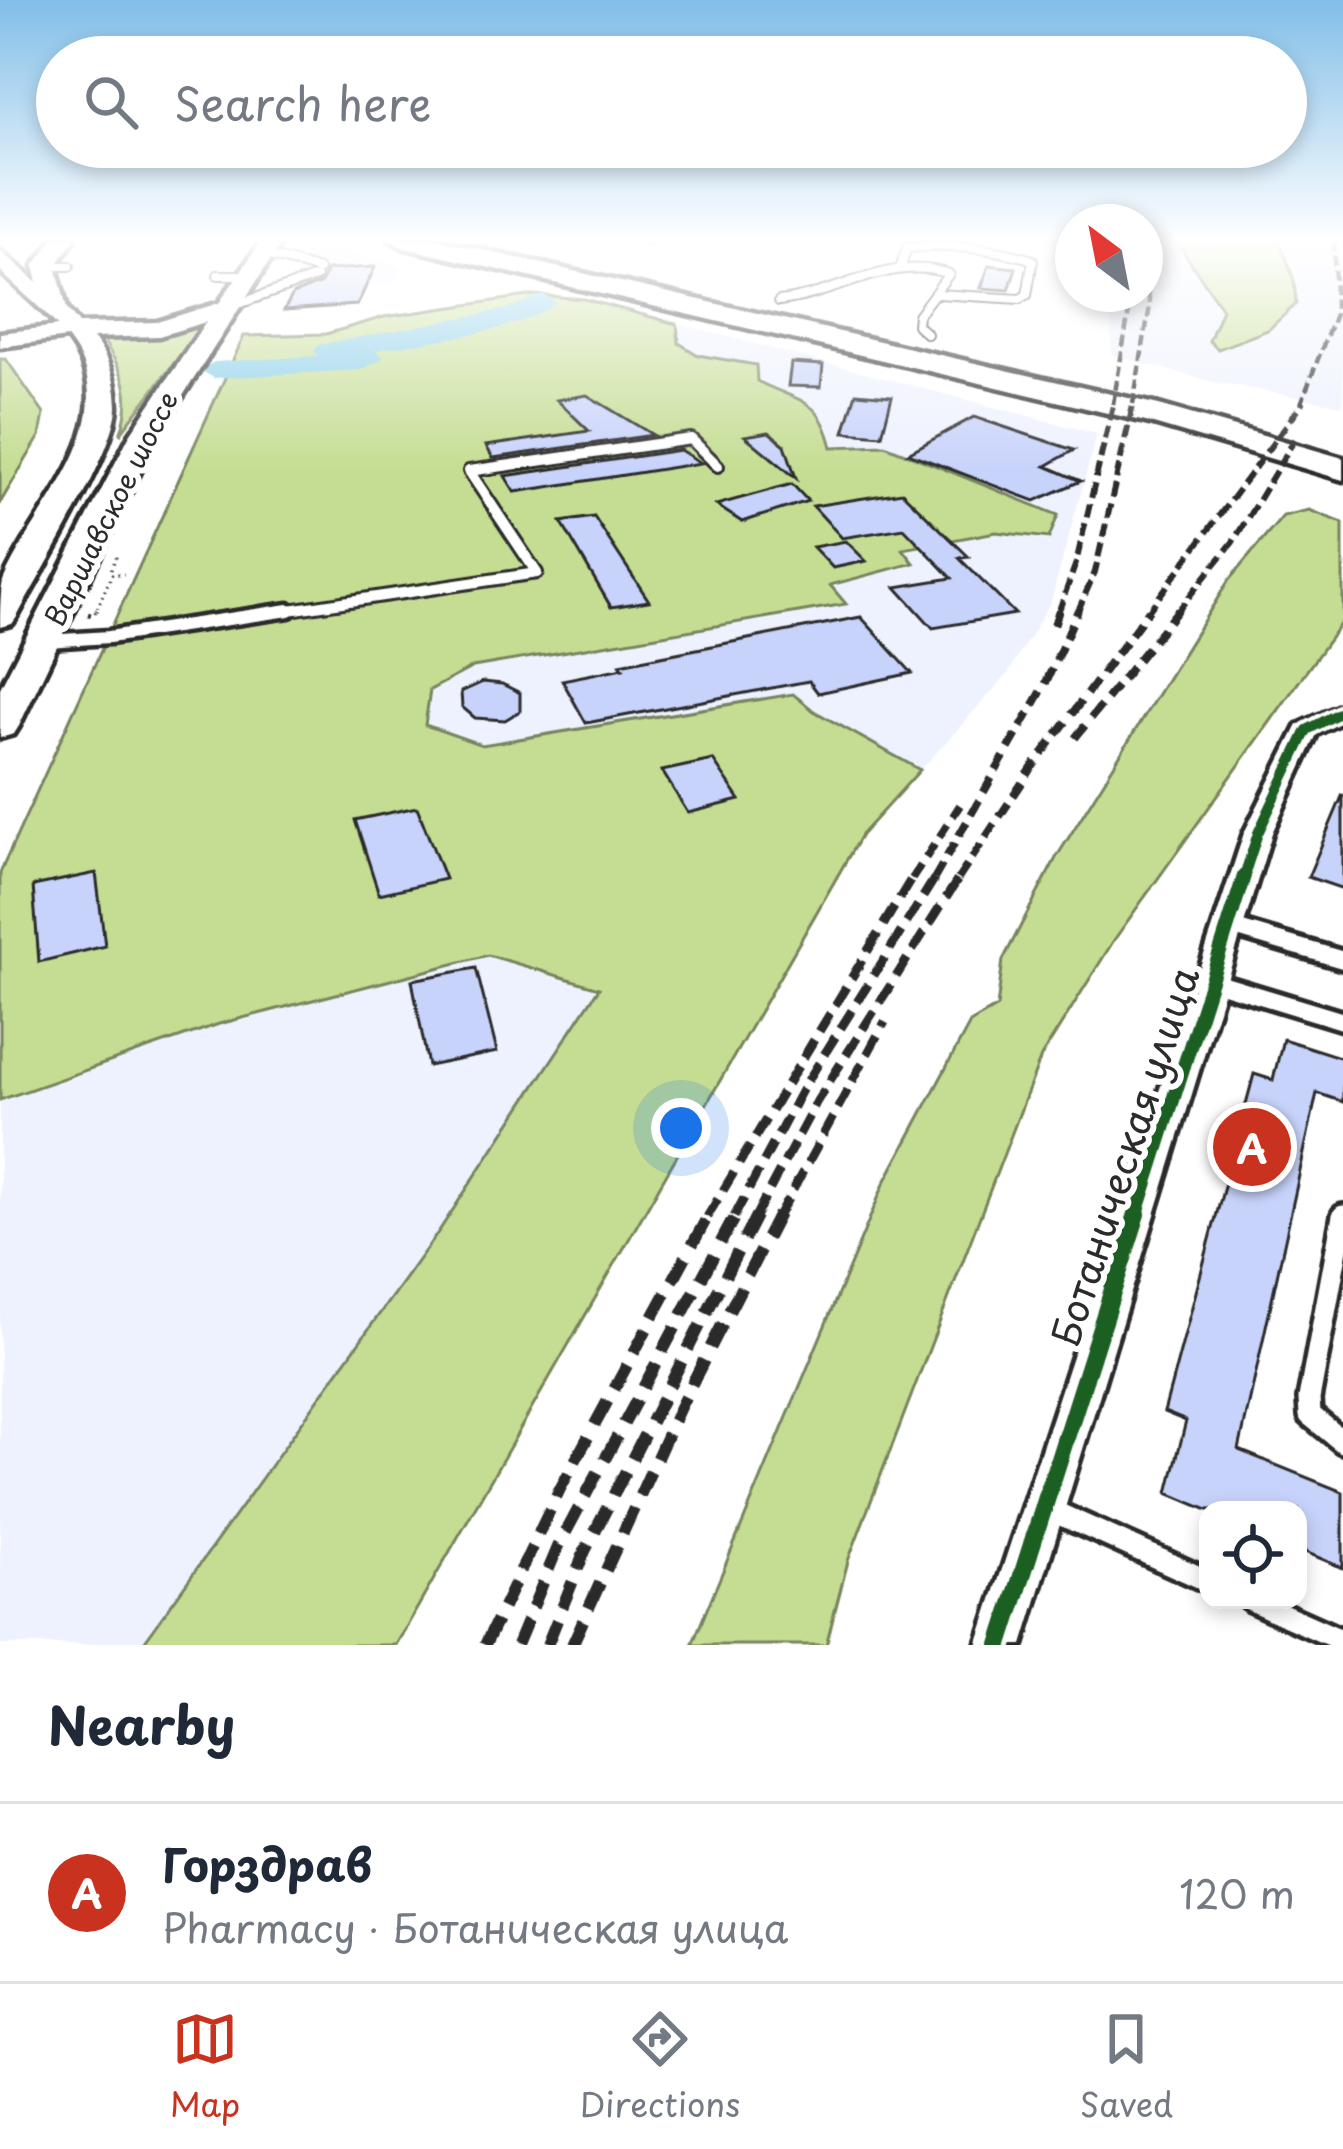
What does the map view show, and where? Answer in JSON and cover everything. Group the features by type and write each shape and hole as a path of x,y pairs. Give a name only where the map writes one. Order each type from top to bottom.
{"highway":[{"path":"735,316 1087,398 1343,469"},
{"path":"845,316 1343,443"}],"main road":[{"name":"Варшавское шоссе","path":"0,617 99,431 103,408 99,374 59,316"},
{"path":"63,316 65,322 111,331 176,326 190,316"},
{"name":"Варшавское шоссе","path":"0,726 140,442 209,316"}],"street":[{"path":"0,340 65,322"},
{"name":"Ботаническая улица","path":"1000,1645 1258,833 1307,730 1343,711"}],"lane":[{"path":"918,316 917,325 927,334"},
{"path":"42,641 109,637 537,573 469,471 691,439 718,466"},
{"path":"1228,926 1343,960"},
{"path":"1211,980 1343,1022"},
{"path":"1343,1216 1309,1399 1310,1415 1343,1442"},
{"path":"1043,1507 1199,1577"},
{"path":"1271,1609 1343,1641"}],"path":[{"path":"118,553 87,616 94,616 112,574 124,574"}],"shaded area":[{"path":"567,316 648,316 1097,434 1051,601 1007,675 861,835 396,1645 0,1645 0,873"},
{"path":"1111,316 1219,316 1209,341 1237,316 1343,316 1343,405 1214,382 1112,355"}],"green space":[{"path":"646,316 677,324 679,343 698,355 756,365 757,381 806,403 821,418 832,447 885,445 1058,515 1049,538 996,532 903,549 914,563 830,585 846,604 473,667 430,690 425,725 482,745 793,694 814,711 920,770 861,835 396,1645 142,1645 439,1231 599,988 488,955 219,1024 0,1100 0,873 244,336 326,334 384,317"},
{"path":"1219,316 1283,316 1268,330 1218,349 1209,341"},
{"path":"202,326 120,434 127,394 100,335"},
{"path":"0,359 6,359 44,414 40,436 0,503"},
{"path":"1309,510 1343,523 1343,620 1114,940 1041,1057 848,1561 826,1645 692,1645 884,1184 970,1023 997,1007 1003,960 1056,858 1229,580 1283,516"}],"building":[{"path":"791,363 823,365 821,387 788,386"},
{"path":"856,393 892,396 882,435 844,432"},
{"path":"587,395 653,435 493,458 486,446 589,431 557,400"},
{"path":"974,417 1074,450 1046,466 1081,481 1035,501 908,453"},
{"path":"769,432 785,445 796,478 745,436"},
{"path":"680,450 701,463 515,492 505,476"},
{"path":"792,484 808,501 742,522 716,505"},
{"path":"902,492 969,557 959,558 1015,614 933,628 896,587 952,578 904,528 842,538 813,506"},
{"path":"594,517 649,601 611,607 561,522"},
{"path":"846,541 866,561 833,568 813,547"},
{"path":"861,617 912,673 818,693 809,681 586,723 562,680 623,668 620,664"},
{"path":"483,682 520,693 520,711 505,720 475,718 462,707 461,692"},
{"path":"713,760 740,800 688,813 662,771"},
{"path":"1343,794 1343,889 1308,877"},
{"path":"417,807 445,879 379,894 355,820"},
{"path":"96,873 105,946 39,962 33,886"},
{"path":"476,968 497,1052 428,1066 412,980"},
{"path":"1283,1039 1343,1058 1343,1102 1317,1093 1239,1450 1343,1492 1343,1568 1307,1553 1307,1501 1199,1501 1199,1506 1168,1493 1186,1421 1164,1412 1254,1074 1273,1080"}],"waterway":[{"path":"214,370 360,362 370,358 359,352 328,351 510,316"}],"railway":[{"path":"1113,404 1128,316"},
{"path":"1133,404 1148,316"},
{"path":"1301,404 1334,316"},
{"path":"1058,613 1076,563 1114,401"},
{"path":"1077,613 1095,572 1134,401"},
{"path":"1147,613 1304,401"},
{"path":"1176,613 1233,542 1295,439"},
{"path":"934,879 1044,687 1078,610"},
{"path":"960,876 1034,765 1149,610"},
{"path":"1075,738 1178,610"},
{"path":"1054,625 1058,613"},
{"path":"912,879 960,805"},
{"path":"707,1217 913,876"},
{"path":"734,1217 802,1090 936,876"},
{"path":"755,1217 817,1101 960,876"},
{"path":"778,1217 885,1022"},
{"path":"485,1645 560,1489 709,1214"},
{"path":"517,1645 558,1547 736,1214"},
{"path":"547,1645 585,1551 757,1214"},
{"path":"572,1645 680,1407 779,1214"}],"cycle path":[{"path":"1000,1645 1258,833 1307,730 1343,711"}],"place":[{"name":"Горздрав","path":"1252,1147"}]}
